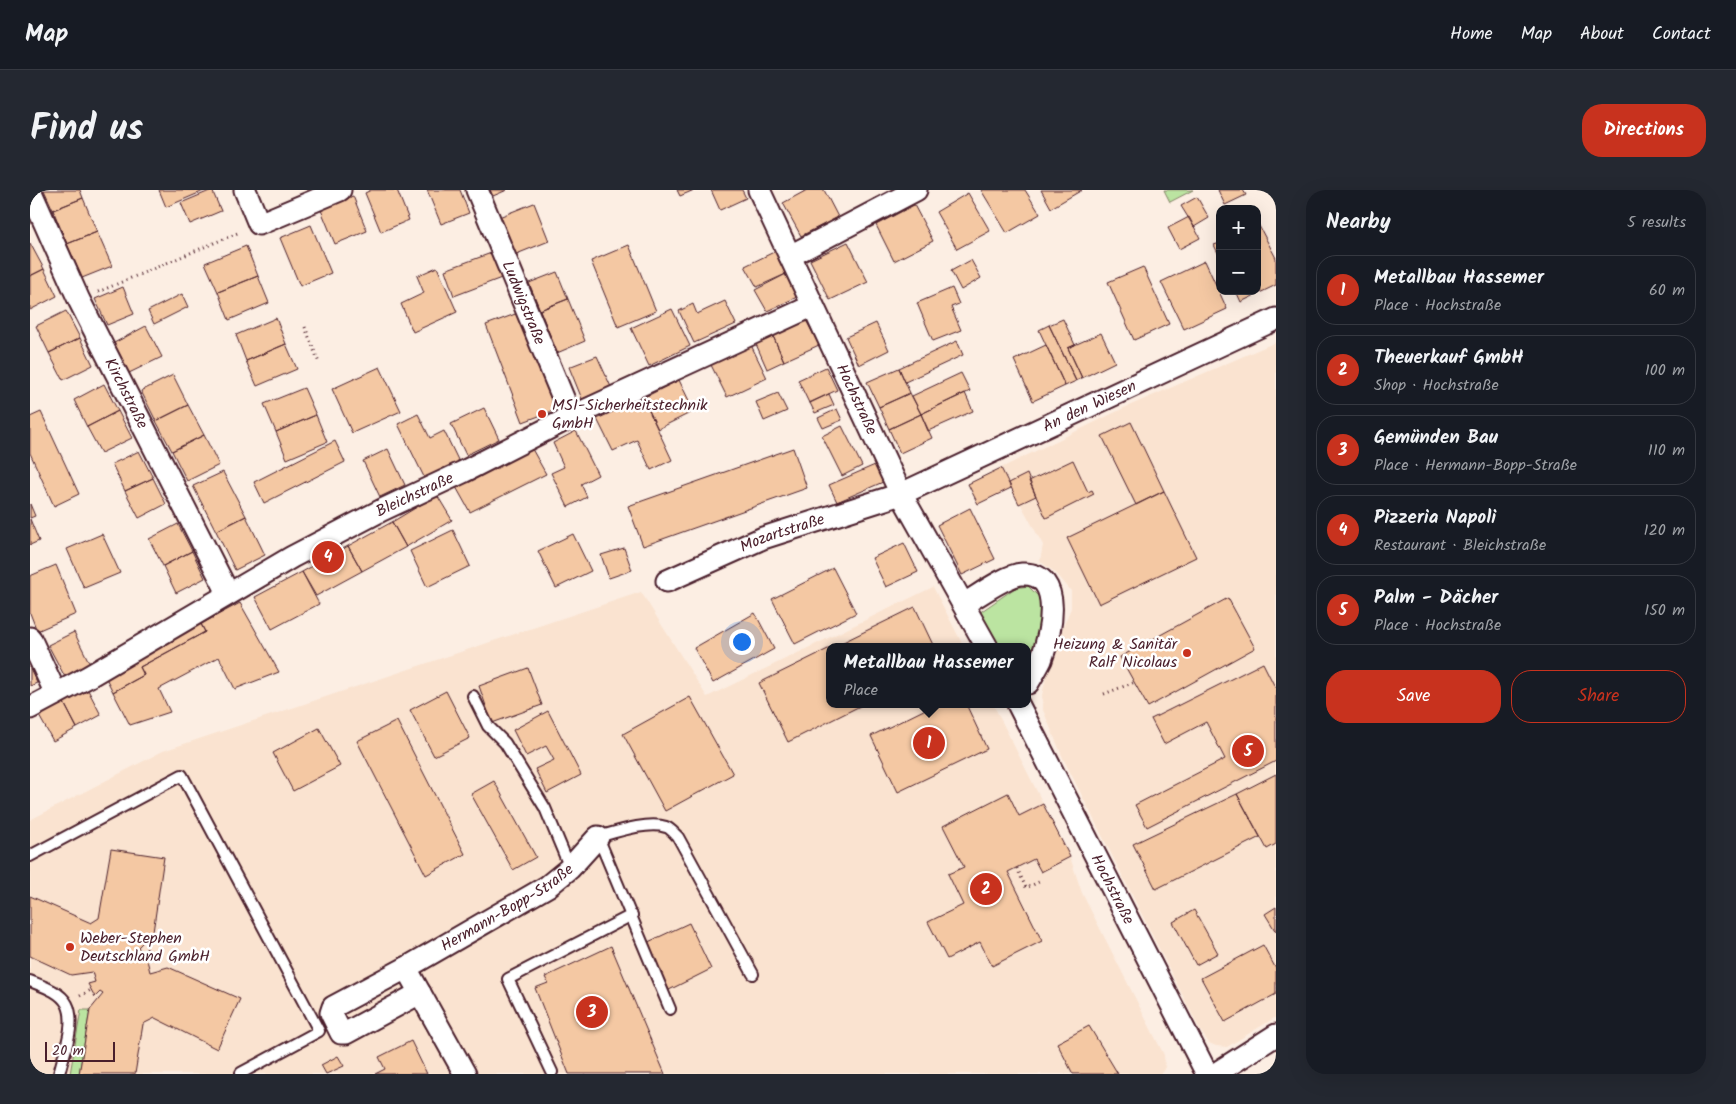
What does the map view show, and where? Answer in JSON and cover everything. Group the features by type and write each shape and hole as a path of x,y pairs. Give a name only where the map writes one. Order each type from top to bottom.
{"street":[{"path":"244,190 259,224 340,190"},
{"name":"Ludwigstraße","path":"477,190 571,417"},
{"name":"Hochstraße","path":"759,190 901,494 985,643"},
{"path":"790,256 916,190"},
{"name":"Kirchstraße","path":"31,197 79,300 228,593"},
{"name":"Bleichstraße","path":"30,708 228,593 382,510 571,417 812,306"},
{"name":"An den Wiesen","path":"901,494 1276,319"},
{"name":"Mozartstraße","path":"667,580 763,538 901,494"},
{"path":"964,604 996,585 1021,574 1042,580 1048,588 1052,602 1050,626 1041,659 1031,677"},
{"path":"30,638 56,694"},
{"name":"Hochstraße","path":"1020,708 1206,1074"},
{"name":"Hermann-Bopp-Straße","path":"420,992 346,1033 342,1032 331,1013 333,1007 406,968 548,886 570,868 598,837"},
{"path":"406,968 465,1074"},
{"path":"1215,1074 1276,1035"}],"lane":[{"path":"473,696 488,726 505,743 545,808 570,868"},
{"path":"30,856 182,775 318,1031 241,1073"},
{"path":"670,1009 598,837 632,828 649,826 667,827 678,837 753,974"},
{"path":"552,1072 508,979 632,915"},
{"path":"30,981 52,990 67,1003 70,1023 59,1074"}],"path":[{"path":"79,300 259,224"},
{"path":"305,327 319,363"},
{"path":"1104,694 1135,682"},
{"path":"1017,868 1026,888 1041,881"}],"shaded area":[{"path":"1276,342 1276,1017 1227,1047 1209,1043 1201,1032 1063,758 1043,710 1042,695 1051,656 1071,608 1071,591 1057,574 1040,561 1043,545 1001,468 1124,408"},
{"path":"933,587 962,643 826,643 826,708 995,708 1070,857 1082,893 1164,1055 1165,1069 1160,1074 33,1074 30,1068 30,820 163,751 641,592 707,697"}],"green space":[{"path":"1164,190 1193,190 1170,202"},
{"path":"1028,586 1042,600 1040,641 1031,660 1031,643 993,643 979,613 1015,588"},
{"path":"81,1010 90,1010 79,1074 70,1074"}],"building":[{"path":"44,190 80,190 83,198 53,210"},
{"path":"159,190 206,190 166,207"},
{"path":"212,190 221,211 190,224 181,203"},
{"path":"371,190 397,190 409,220 381,232 365,193"},
{"path":"427,190 460,190 469,213 441,224"},
{"path":"490,190 507,190 493,196"},
{"path":"677,190 694,190 680,196"},
{"path":"711,190 742,190 746,198 720,210"},
{"path":"807,190 824,190 838,217 801,236 783,203"},
{"path":"981,190 1025,190 1040,214 1007,233"},
{"path":"1041,190 1082,190 1051,208"},
{"path":"1218,190 1243,190 1246,195 1225,205"},
{"path":"968,193 990,231 957,249 936,212"},
{"path":"353,196 367,231 335,244 321,210"},
{"path":"1197,197 1209,218 1194,227 1181,206"},
{"path":"83,198 97,232 67,244 53,210"},
{"path":"534,203 549,241 514,255 499,217"},
{"path":"914,205 933,241 894,261 876,225"},
{"path":"1189,217 1200,238 1179,249 1168,228"},
{"path":"311,225 331,273 300,286 280,238"},
{"path":"1261,230 1276,258 1276,285 1261,292"},
{"path":"97,232 112,266 82,278 67,244"},
{"path":"848,242 868,282 830,300 810,260"},
{"path":"30,243 44,269 30,276"},
{"path":"629,245 656,311 618,327 591,261"},
{"path":"246,246 258,276 218,292 205,263"},
{"path":"776,251 788,273 757,287 745,266"},
{"path":"494,252 504,277 454,296 445,270"},
{"path":"971,260 981,278 961,290 951,271"},
{"path":"1205,261 1216,285 1216,295 1221,295 1227,309 1184,329 1161,282"},
{"path":"437,267 457,312 413,332 401,304 424,293 417,276"},
{"path":"1143,267 1169,324 1134,340 1108,282"},
{"path":"44,269 57,296 30,310 30,276"},
{"path":"557,272 568,299 540,310 529,283"},
{"path":"786,274 797,297 767,311 755,290"},
{"path":"258,276 269,303 229,320 218,292"},
{"path":"123,287 134,314 107,325 95,299"},
{"path":"952,288 959,304 951,307 961,330 933,341 917,303"},
{"path":"182,294 188,307 154,324 148,311"},
{"path":"1238,295 1255,295 1241,302"},
{"path":"568,299 585,341 557,353 540,310"},
{"path":"725,301 736,324 694,343 679,311 693,304 697,314"},
{"path":"672,309 690,346 649,366 631,328"},
{"path":"66,311 80,338 49,353 36,326"},
{"path":"518,313 555,410 523,422 486,325"},
{"path":"276,318 286,344 246,361 236,335"},
{"path":"1063,319 1075,345 1068,348 1082,378 1076,381 1049,325"},
{"path":"806,320 819,345 784,361 773,336"},
{"path":"876,323 889,350 859,365 846,337"},
{"path":"1049,325 1076,381 1065,386 1039,330"},
{"path":"146,326 162,357 129,373 114,343"},
{"path":"1101,333 1115,362 1082,378 1068,348"},
{"path":"773,336 784,361 767,369 756,344"},
{"path":"80,338 93,365 63,380 49,353"},
{"path":"957,341 963,355 905,382 899,368"},
{"path":"286,344 297,369 257,386 246,361"},
{"path":"751,345 767,378 727,397 711,365"},
{"path":"1046,345 1065,386 1033,401 1014,360"},
{"path":"597,356 611,387 582,399 569,367"},
{"path":"380,367 401,411 352,433 332,389"},
{"path":"826,367 837,390 809,403 798,380"},
{"path":"899,368 910,393 879,407 867,382"},
{"path":"961,373 970,391 921,414 912,396"},
{"path":"173,375 188,405 156,421 141,391"},
{"path":"679,380 694,411 658,429 643,398"},
{"path":"104,384 118,411 87,427 74,400"},
{"path":"304,388 316,415 276,432 264,404"},
{"path":"778,393 787,411 764,421 756,402"},
{"path":"910,393 921,414 889,429 879,407"},
{"path":"965,393 973,411 928,431 921,414"},
{"path":"829,394 834,405 815,413 810,403"},
{"path":"643,398 672,460 651,470 637,440 613,451 597,419"},
{"path":"188,405 204,435 172,451 156,421"},
{"path":"484,408 499,439 466,455 451,424"},
{"path":"837,409 842,420 823,428 818,418"},
{"path":"118,411 132,438 101,453 87,427"},
{"path":"41,412 79,494 54,506 30,453 30,417"},
{"path":"418,414 430,438 444,431 459,462 425,479 398,424"},
{"path":"921,414 932,438 900,453 889,429"},
{"path":"316,415 327,442 287,459 276,432"},
{"path":"1131,422 1164,491 1136,505 1102,436"},
{"path":"842,426 862,466 842,476 822,436"},
{"path":"576,431 598,475 581,484 587,497 568,507 551,473 564,467 553,443"},
{"path":"204,435 219,465 187,481 172,451"},
{"path":"335,441 345,462 264,503 254,482"},
{"path":"793,448 807,488 643,546 628,506"},
{"path":"388,449 405,485 380,497 363,461"},
{"path":"532,449 546,474 470,512 456,487"},
{"path":"139,451 153,478 125,491 112,464"},
{"path":"1073,460 1088,492 1092,490 1094,494 1046,518 1029,481"},
{"path":"875,465 883,482 837,502 829,485"},
{"path":"1001,468 1011,488 978,504 968,484"},
{"path":"223,472 246,516 216,531 193,486"},
{"path":"1027,474 1036,496 1019,504 1009,483"},
{"path":"153,478 166,504 139,518 125,491"},
{"path":"1164,491 1196,557 1099,604 1067,538"},
{"path":"437,495 452,520 406,547 392,522"},
{"path":"30,504 35,516 30,518"},
{"path":"970,508 995,559 962,575 937,525"},
{"path":"246,516 265,555 235,570 216,531"},
{"path":"30,519 39,541 30,545"},
{"path":"392,522 406,547 362,571 348,546"},
{"path":"178,524 192,551 163,566 149,539"},
{"path":"453,530 470,566 427,587 410,551"},
{"path":"102,534 120,573 84,588 67,549"},
{"path":"573,534 591,571 556,588 538,551"},
{"path":"904,543 918,572 886,587 872,558"},
{"path":"348,546 362,571 316,596 302,572"},
{"path":"624,548 632,570 609,578 601,555"},
{"path":"192,551 205,578 176,593 163,566"},
{"path":"56,565 76,614 37,631 30,613 30,576"},
{"path":"833,568 856,613 795,644 772,599"},
{"path":"302,572 319,604 272,629 255,597"},
{"name":"Heizung & Sanitär Ralf Nicolaus","path":"1228,598 1255,648 1148,707 1120,657"},
{"path":"240,603 279,672 235,689 219,657 159,689 170,712 130,725 113,692 144,675 140,667 205,632 201,624"},
{"path":"915,607 932,643 841,643"},
{"path":"755,613 774,649 713,683 694,648"},
{"path":"201,624 205,632 140,667 144,675 113,692 106,678"},
{"path":"74,632 90,664 65,677 48,645"},
{"path":"826,650 826,708 856,708 788,742 759,683"},
{"path":"1263,663 1276,689 1276,761 1147,827 1135,805 1225,759 1206,722 1164,744 1151,719"},
{"path":"30,668 37,683 30,686"},
{"path":"528,668 542,705 492,723 479,686"},
{"path":"87,688 101,715 77,728 63,701"},
{"path":"446,691 470,738 434,756 410,710"},
{"path":"690,697 733,774 665,811 623,734"},
{"path":"63,701 77,728 53,741 38,714"},
{"path":"928,708 968,708 987,749 898,792 871,736"},
{"path":"548,711 581,775 547,793 535,769 554,760 546,746 526,756 513,730"},
{"path":"397,721 465,854 426,875 357,741"},
{"path":"319,728 340,766 293,791 273,753"},
{"path":"1276,774 1276,844 1267,849 1237,794"},
{"path":"494,781 536,857 513,870 471,794"},
{"path":"1008,793 1019,816 1043,804 1070,857 1041,872 1034,859 1008,872 1042,941 992,966 980,942 947,959 928,922 963,905 948,874 964,867 943,826"},
{"path":"1237,794 1260,837 1156,889 1133,844"},
{"path":"111,849 164,857 153,932 138,947 142,952 147,948 153,958 147,960 150,972 168,967 240,999 217,1049 155,1018 143,1024 135,1074 79,1074 90,1010 103,994 100,992 95,997 88,984 95,982 92,972 71,975 30,956 30,896 91,923 99,918"},
{"path":"1276,907 1276,932 1265,914"},
{"path":"1194,910 1218,953 1196,965 1173,922"},
{"path":"689,923 711,969 669,990 646,943"},
{"path":"1263,945 1276,969 1276,994 1225,1022 1201,978"},
{"path":"611,946 665,1074 569,1074 535,988 548,983 545,977"},
{"path":"1089,1026 1118,1074 1073,1074 1057,1043"},
{"path":"411,1041 427,1074 375,1074 385,1069 379,1057"},
{"path":"338,1056 344,1066 326,1074 321,1065"}],"place":[{"name":"MSI-Sicherheitstechnik GmbH","path":"542,414"},
{"name":"Pizzeria Napoli","path":"328,557"},
{"name":"Heizung & Sanitär Ralf Nicolaus","path":"1187,653"},
{"name":"Metallbau Hassemer","path":"929,743"},
{"name":"Palm - Dächer","path":"1248,751"},
{"name":"Theuerkauf GmbH","path":"986,889"},
{"name":"Weber-Stephen Deutschland GmbH","path":"70,947"},
{"name":"Gemünden Bau","path":"592,1012"}]}
